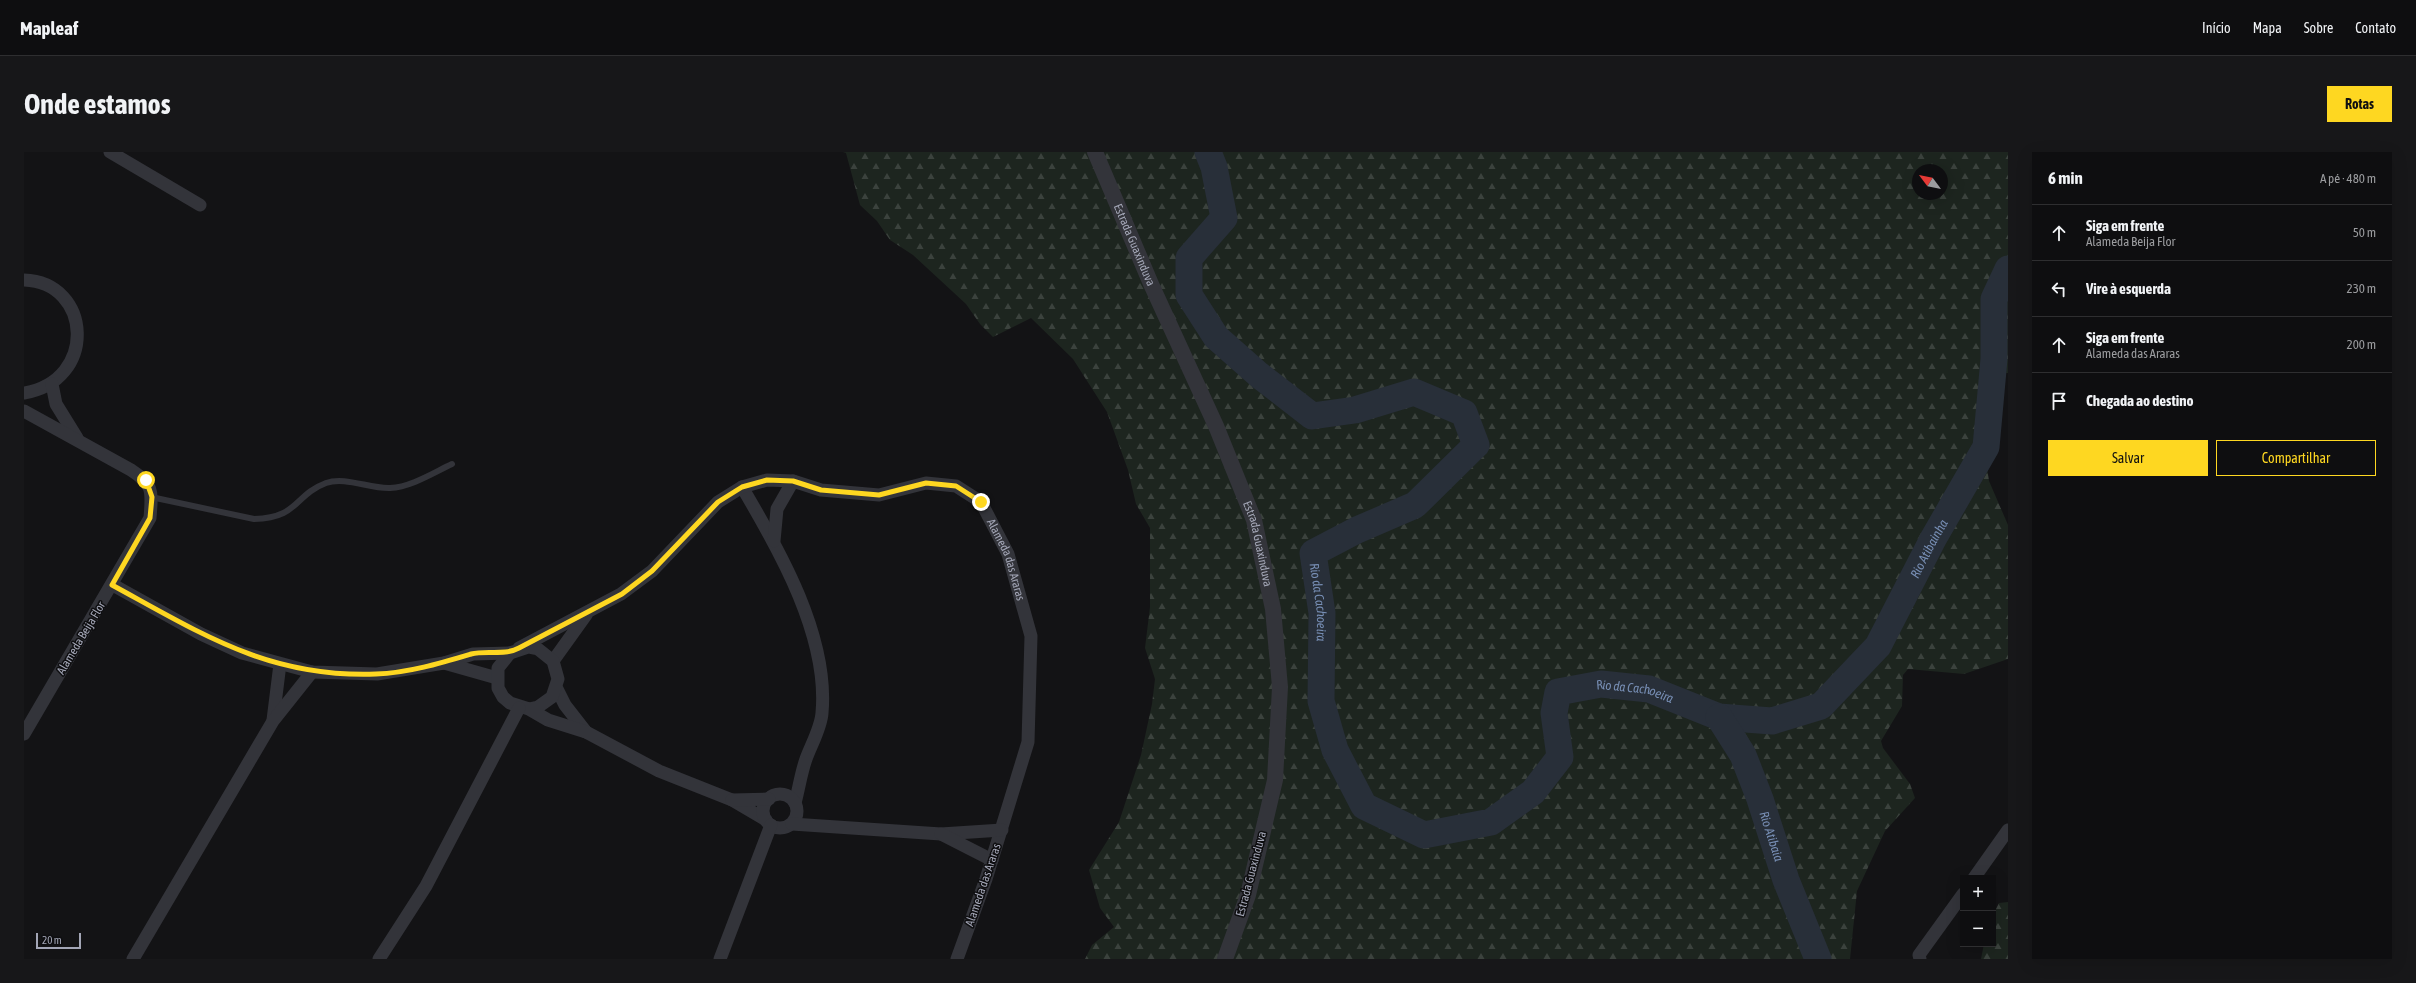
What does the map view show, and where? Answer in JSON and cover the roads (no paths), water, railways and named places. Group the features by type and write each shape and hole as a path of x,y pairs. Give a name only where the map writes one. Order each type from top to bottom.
{"street":[{"path":"110,152 200,205"},
{"name":"Estrada Guaxinduva","path":"1095,152 1151,284 1216,426 1254,520 1274,609 1280,687 1275,780 1248,895 1225,959"},
{"path":"24,280 47,286 61,296 71,309 77,325 78,342 74,358 65,373 52,384 37,391 24,394"},
{"path":"52,384 56,404 78,440"},
{"path":"24,411 78,440 146,480 152,497"},
{"name":"Alameda das Araras","path":"514,650 622,594 652,571 718,502 742,487 767,480 793,481 821,490 879,495 926,483 956,486 981,502 1008,554 1031,636 1028,742 1002,830 957,959"},
{"path":"774,541 777,508 793,481"},
{"path":"742,487 774,541 812,630 822,673 822,714 805,760 796,807 796,818 759,860"},
{"name":"Alameda Beija Flor","path":"24,734 150,518 152,497"},
{"path":"112,585 201,634 242,653 312,672 377,674 444,664 473,654 538,649 553,661 558,670 557,689 565,705 586,732"},
{"path":"553,661 588,612"},
{"path":"514,650 498,668 497,678 503,697 548,720 586,732 659,771 732,800 778,828 788,826 834,825 941,834 1002,830"},
{"path":"273,721 280,664"},
{"path":"444,664 497,678"},
{"path":"133,959 273,721 312,672"},
{"path":"380,959 426,886 524,708 545,703 557,689"},
{"path":"783,795 805,760"},
{"path":"732,800 769,799 776,795 783,795 790,797 796,807 834,825"},
{"path":"720,959 759,860 768,823 763,812 769,799"},
{"path":"1976,875 2008,830"},
{"path":"941,834 992,860"},
{"path":"1920,957 1960,898"}],"lane":[{"path":"152,497 254,518 271,518 288,512 316,488 327,483 336,481 378,488 401,487 452,464"}],"waterway":[{"name":"Rio da Cachoeira","path":"1208,152 1214,167 1224,218 1189,258 1189,295 1216,337 1259,375 1312,416 1355,410 1414,392 1464,413 1476,445 1415,505 1357,530 1313,553 1322,613 1321,701 1335,750 1364,806 1424,835 1491,822 1533,792 1560,757 1554,713 1558,692 1601,684 1649,689 1719,717 1772,721 1821,706 1878,646 1933,539 1986,447 1994,359 1994,299 2008,269"},
{"name":"Rio Atibaia","path":"1719,717 1743,755 1760,799 1786,880 1818,959"}],"water label":[{"name":"Rio Atibainha","path":"1929,548"}]}
